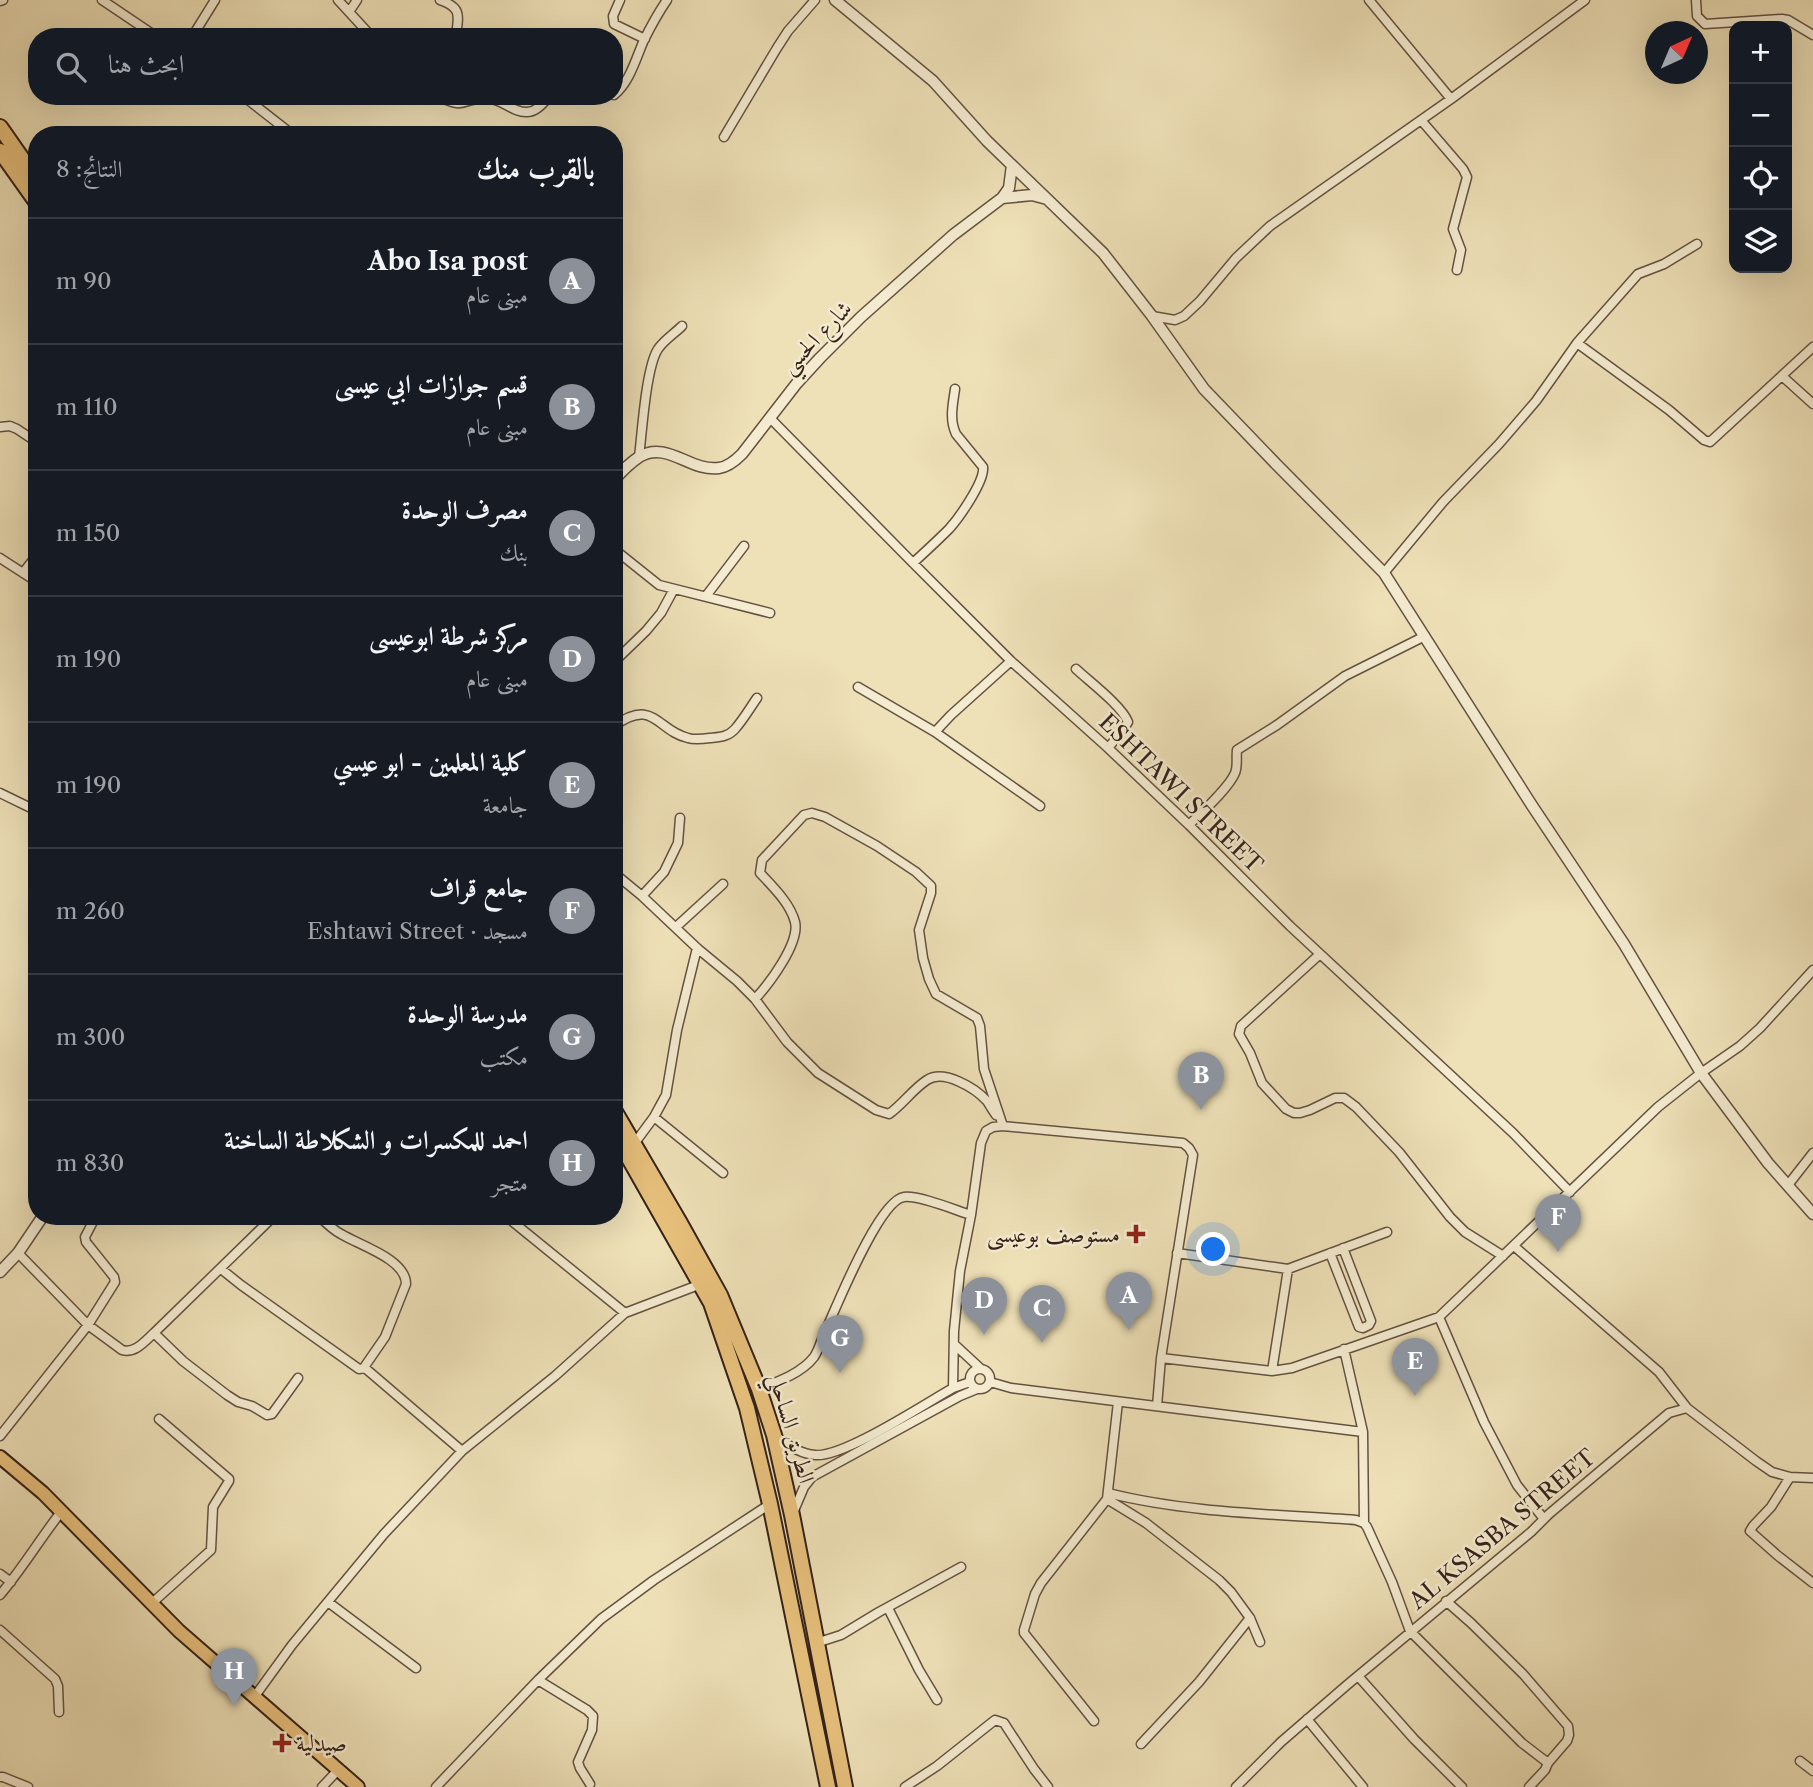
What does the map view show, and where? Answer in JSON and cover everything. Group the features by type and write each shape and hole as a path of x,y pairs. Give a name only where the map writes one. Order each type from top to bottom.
{"highway":[{"path":"0,127 28,167"},
{"path":"0,151 28,190"},
{"name":"الطريق الساحلي","path":"623,1125 720,1295 759,1389 774,1435 792,1515 845,1787"},
{"name":"الطريق الساحلي","path":"623,1148 711,1303 747,1408 770,1504 828,1787"}],"main road":[{"path":"0,1457 43,1493 179,1631 358,1787"}],"street":[{"path":"102,0 143,28"},
{"path":"198,28 215,0"},
{"path":"338,0 364,28"},
{"path":"349,12 357,0"},
{"path":"440,0 456,9 457,28"},
{"path":"620,0 613,16 614,24 622,28"},
{"path":"623,86 667,0"},
{"path":"723,137 788,31 814,0"},
{"path":"835,0 933,80 987,141 1103,253 1204,389 1384,573 1624,944 1701,1073 1768,1163 1813,1214"},
{"path":"1369,0 1451,99"},
{"path":"1152,317 1175,320 1184,317 1236,258 1270,226 1422,120 1584,0"},
{"path":"1696,0 1697,16 1705,24 1782,19 1813,35"},
{"path":"623,28 645,39"},
{"path":"255,105 281,126"},
{"path":"507,105 529,113 541,105"},
{"path":"1422,120 1467,177 1453,229 1461,250 1457,270"},
{"path":"1002,198 1009,188 1012,165"},
{"path":"1002,198 1032,195 1051,201"},
{"name":"شارع الحسي","path":"639,457 657,451 667,452 692,463 720,468 734,462 820,358 861,317 953,235 1002,198"},
{"path":"1384,573 1443,502 1528,410 1577,343 1639,274 1664,264 1697,244"},
{"path":"623,469 639,457 646,396 655,354 663,343 682,327"},
{"path":"1577,343 1710,442 1813,347"},
{"path":"1782,376 1813,404"},
{"path":"913,564 951,527 984,472 979,461 953,428 951,419 955,389"},
{"name":"ESHTAWI STREET","path":"770,418 1011,661 1108,748 1320,954 1513,1133 1570,1192"},
{"path":"0,426 10,426 28,437"},
{"path":"706,596 744,546"},
{"path":"623,556 659,585 769,613"},
{"path":"0,558 28,576"},
{"path":"23,573 28,567"},
{"path":"623,653 654,622 674,589"},
{"path":"1189,825 1230,781 1236,771 1237,750 1345,676 1426,636"},
{"path":"935,732 1011,661"},
{"path":"1076,669 1126,717 1128,722 1124,730 1108,748"},
{"path":"858,687 935,732 1041,806"},
{"path":"623,721 647,715 656,718 673,732 688,738 720,737 735,729 757,698"},
{"path":"1,796 28,807"},
{"path":"755,999 778,971 794,936 796,924 777,891 760,873 762,860 804,815 812,813 825,817 877,846 916,872 931,887 919,930 929,979 936,994 977,1018 984,1069 1003,1126"},
{"path":"642,896 663,872 678,843 680,818"},
{"path":"623,880 755,999 787,1041 818,1073 876,1110 889,1114 930,1078 941,1076 962,1082 985,1100 1003,1126"},
{"path":"676,928 723,884"},
{"path":"634,1144 666,1095 677,1030 697,948"},
{"path":"1320,954 1241,1026 1239,1034 1262,1083 1286,1109 1294,1113 1310,1110 1335,1098 1343,1098 1356,1107 1399,1152 1450,1217 1465,1232 1503,1256"},
{"path":"1161,1358 1272,1371 1292,1368 1439,1317 1658,1107 1760,1028 1813,970"},
{"path":"654,1117 723,1173"},
{"path":"953,1388 954,1331 960,1271 981,1143 986,1131 1003,1126 1183,1143 1193,1155 1161,1358 1157,1406"},
{"path":"1788,1185 1813,1153"},
{"path":"759,1389 795,1372 814,1357 863,1249 880,1218 897,1199 914,1197 971,1215"},
{"path":"0,1272 18,1253 37,1225"},
{"path":"0,1436 88,1325 115,1282 86,1242 85,1237 91,1225"},
{"path":"18,1253 88,1325 127,1352 137,1348 155,1333 265,1225"},
{"path":"330,1225 341,1234 385,1257 407,1279 385,1337 365,1368"},
{"path":"515,1225 625,1313"},
{"path":"1177,1253 1288,1269 1387,1232"},
{"path":"1514,1246 1659,1371 1687,1408 1772,1472 1790,1477 1813,1478"},
{"path":"1330,1253 1359,1327 1363,1328 1371,1321 1343,1248"},
{"path":"221,1269 359,1369 365,1368"},
{"path":"1272,1371 1288,1269"},
{"path":"255,1696 292,1645 384,1534 461,1451 555,1376 625,1313 701,1284"},
{"path":"1439,1317 1489,1432 1517,1485 1544,1520"},
{"path":"155,1333 183,1361 232,1399 267,1415 272,1414 298,1378"},
{"path":"792,1515 812,1476 960,1396 985,1388 990,1382 989,1373 954,1344"},
{"path":"1344,1349 1363,1432 1364,1523 1392,1582 1410,1631 1522,1743 1548,1763"},
{"path":"954,1367 970,1379 977,1389"},
{"path":"365,1368 461,1451"},
{"path":"774,1435 800,1451 814,1455 828,1454 857,1442 970,1379 974,1371 981,1369"},
{"path":"990,1382 1011,1388 1363,1432"},
{"path":"1094,1721 1024,1630 1041,1583 1108,1496 1118,1402"},
{"name":"AL KSASBA STREET","path":"1236,1787 1307,1719 1669,1413 1687,1408"},
{"path":"151,1604 211,1550 213,1507 229,1481 159,1419"},
{"path":"1790,1477 1771,1507 1750,1531 1813,1583"},
{"path":"1108,1496 1223,1510 1356,1520 1364,1523"},
{"path":"1108,1496 1219,1580 1250,1618 1260,1642"},
{"path":"436,1787 601,1619 654,1580 770,1504"},
{"path":"0,1595 61,1512"},
{"path":"816,1643 841,1635 961,1567"},
{"path":"0,1574 11,1582"},
{"path":"1446,1601 1523,1674 1570,1730 1567,1741 1529,1787"},
{"path":"328,1602 416,1668"},
{"path":"888,1608 937,1700"},
{"path":"1141,1744 1199,1682 1250,1618"},
{"path":"0,1630 55,1679 60,1712"},
{"path":"1358,1676 1414,1739 1462,1787"},
{"path":"538,1681 593,1716 592,1730 578,1762 590,1784"},
{"path":"1307,1719 1363,1787"},
{"path":"905,1787 937,1766 995,1720 1004,1723 1048,1787"},
{"path":"1800,1761 1813,1771"},
{"path":"322,1787 339,1769"},
{"path":"0,1777 28,1787"}],"place":[{"name":"قسم جوازات ابي عيسى","path":"1201,1110"},
{"name":"مستوصف بوعيسى","path":"1136,1234"},
{"name":"جامع قراف","path":"1558,1252"},
{"name":"Abo Isa post","path":"1129,1330"},
{"name":"مركز شرطة ابوعيسى","path":"984,1335"},
{"name":"مصرف الوحدة","path":"1042,1343"},
{"name":"مدرسة الوحدة","path":"840,1373"},
{"name":"كلية المعلمين - ابو عيسي","path":"1415,1396"},
{"name":"احمد للمكسرات و الشكلاطة الساخنة","path":"234,1706"},
{"name":"صيدلية","path":"282,1743"}]}
